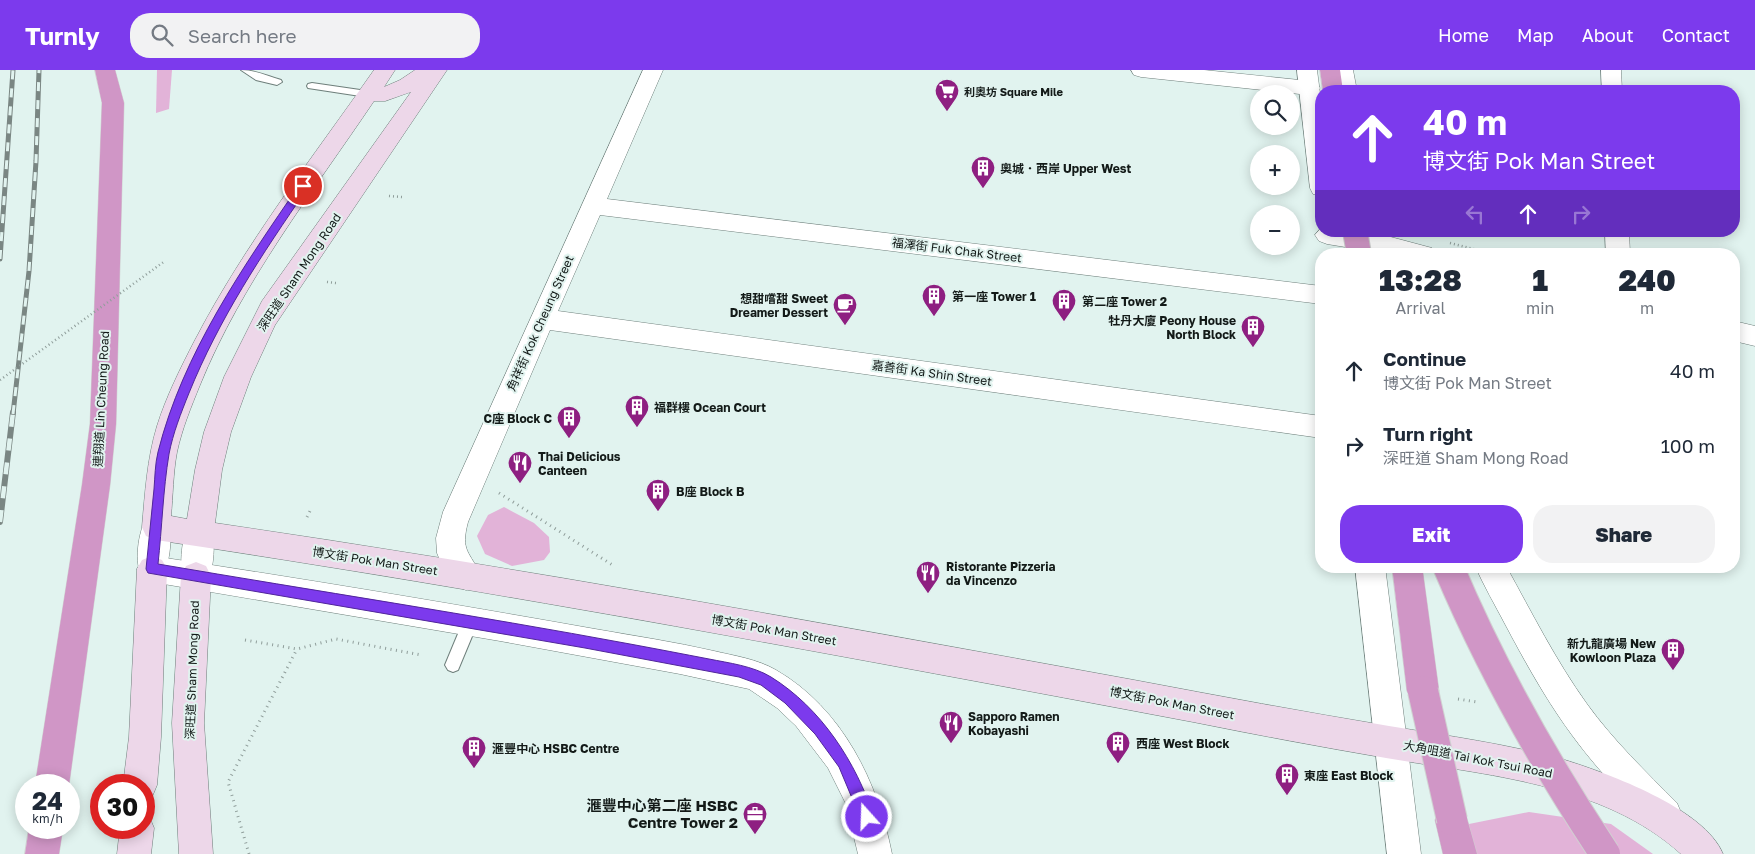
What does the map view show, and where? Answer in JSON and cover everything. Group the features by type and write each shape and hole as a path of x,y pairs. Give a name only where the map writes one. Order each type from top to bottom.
{"highway":[{"name":"連翔道 Lin Cheung Road","path":"54,774 96,486 103,424 113,103 105,70"},
{"path":"113,103 122,70"},
{"path":"1330,70 1332,85"},
{"path":"1407,573 1423,691 1460,854"},
{"path":"1451,573 1462,602 1502,685 1536,746 1605,854"},
{"path":"42,854 44,839"}],"main road":[{"path":"156,527 163,454 171,424 196,364 225,307 252,262 385,70"},
{"path":"367,94 379,96 400,91 429,70"},
{"name":"深旺道 Sham Mong Road","path":"199,533 206,480 213,448 239,374 256,335 271,308 437,70"},
{"name":"博文街 Pok Man Street","path":"156,527 466,576 890,650 1391,743"},
{"path":"141,774 145,737 152,569"},
{"name":"深旺道 Sham Mong Road","path":"196,576 188,723 196,854"},
{"name":"大角咀道 Tai Kok Tsui Road","path":"1391,743 1514,764 1566,777 1615,794 1674,825 1706,854"},
{"path":"134,854 136,839"}],"street":[{"name":"角祥街 Kok Cheung Street","path":"466,576 456,565 450,551 450,532 463,498 653,70"},
{"path":"1141,70 1308,79 1315,138"},
{"path":"1343,70 1346,85"},
{"path":"1611,70 1612,85"},
{"name":"福澤街 Fuk Chak Street","path":"593,206 1315,294"},
{"path":"1328,240 1367,242 1396,248"},
{"name":"嘉善街 Ka Shin Street","path":"543,319 1315,426"},
{"path":"1740,332 1755,336"},
{"path":"156,527 152,569 470,622 710,665 739,671 765,680 790,698 819,730 844,762 861,800 872,834 875,854"},
{"name":"深旺道 Sham Mong Road","path":"196,576 199,533"},
{"name":"大角咀道 Tai Kok Tsui Road","path":"1371,573 1404,854"},
{"name":"大角咀道 Tai Kok Tsui Road","path":"1494,573 1553,680 1576,716 1608,756 1674,825"}],"lane":[{"path":"246,70 260,78 276,82"},
{"path":"312,86 367,94"},
{"path":"453,665 470,622"}],"path":[{"path":"389,196 402,198"},
{"path":"0,380 165,261"},
{"path":"498,492 621,571"},
{"path":"245,640 297,649 336,639 421,655"},
{"path":"249,854 228,782 297,649"}],"shaded area":[{"path":"157,70 172,70 169,109 156,113"},
{"path":"504,507 534,523 549,537 550,552 544,560 512,566 485,554 477,536 488,515"},
{"path":"1529,812 1611,824 1653,854 1471,854 1469,824"}],"railway":[{"path":"0,259 13,70"},
{"path":"13,414 29,271 36,161 39,70"},
{"path":"0,522 13,412"}],"place":[{"name":"利奧坊 Square Mile","path":"947,112"},
{"name":"奧城．西岸 Upper West","path":"983,189"},
{"name":"第一座 Tower 1","path":"934,317"},
{"name":"第二座 Tower 2","path":"1064,322"},
{"name":"想甜嚐甜 Sweet Dreamer Dessert","path":"845,326"},
{"name":"牡丹大廈 Peony House North Block","path":"1253,348"},
{"name":"福群樓 Ocean Court","path":"637,428"},
{"name":"C座 Block C","path":"569,439"},
{"name":"Thai Delicious Canteen","path":"520,484"},
{"name":"B座 Block B","path":"658,512"},
{"name":"Ristorante Pizzeria da Vincenzo","path":"928,594"},
{"name":"新九龍廣場 New Kowloon Plaza","path":"1673,671"},
{"name":"Sapporo Ramen Kobayashi","path":"951,744"},
{"name":"西座 West Block","path":"1118,764"},
{"name":"滙豐中心 HSBC Centre","path":"474,769"},
{"name":"東座 East Block","path":"1287,796"},
{"name":"滙豐中心第二座 HSBC Centre Tower 2","path":"755,835"}],"route":[{"path":"303,186 252,262 225,307 196,364 171,424 163,454 152,569 585,642 739,671 765,680 790,698 819,730 844,762 867,817"}]}
